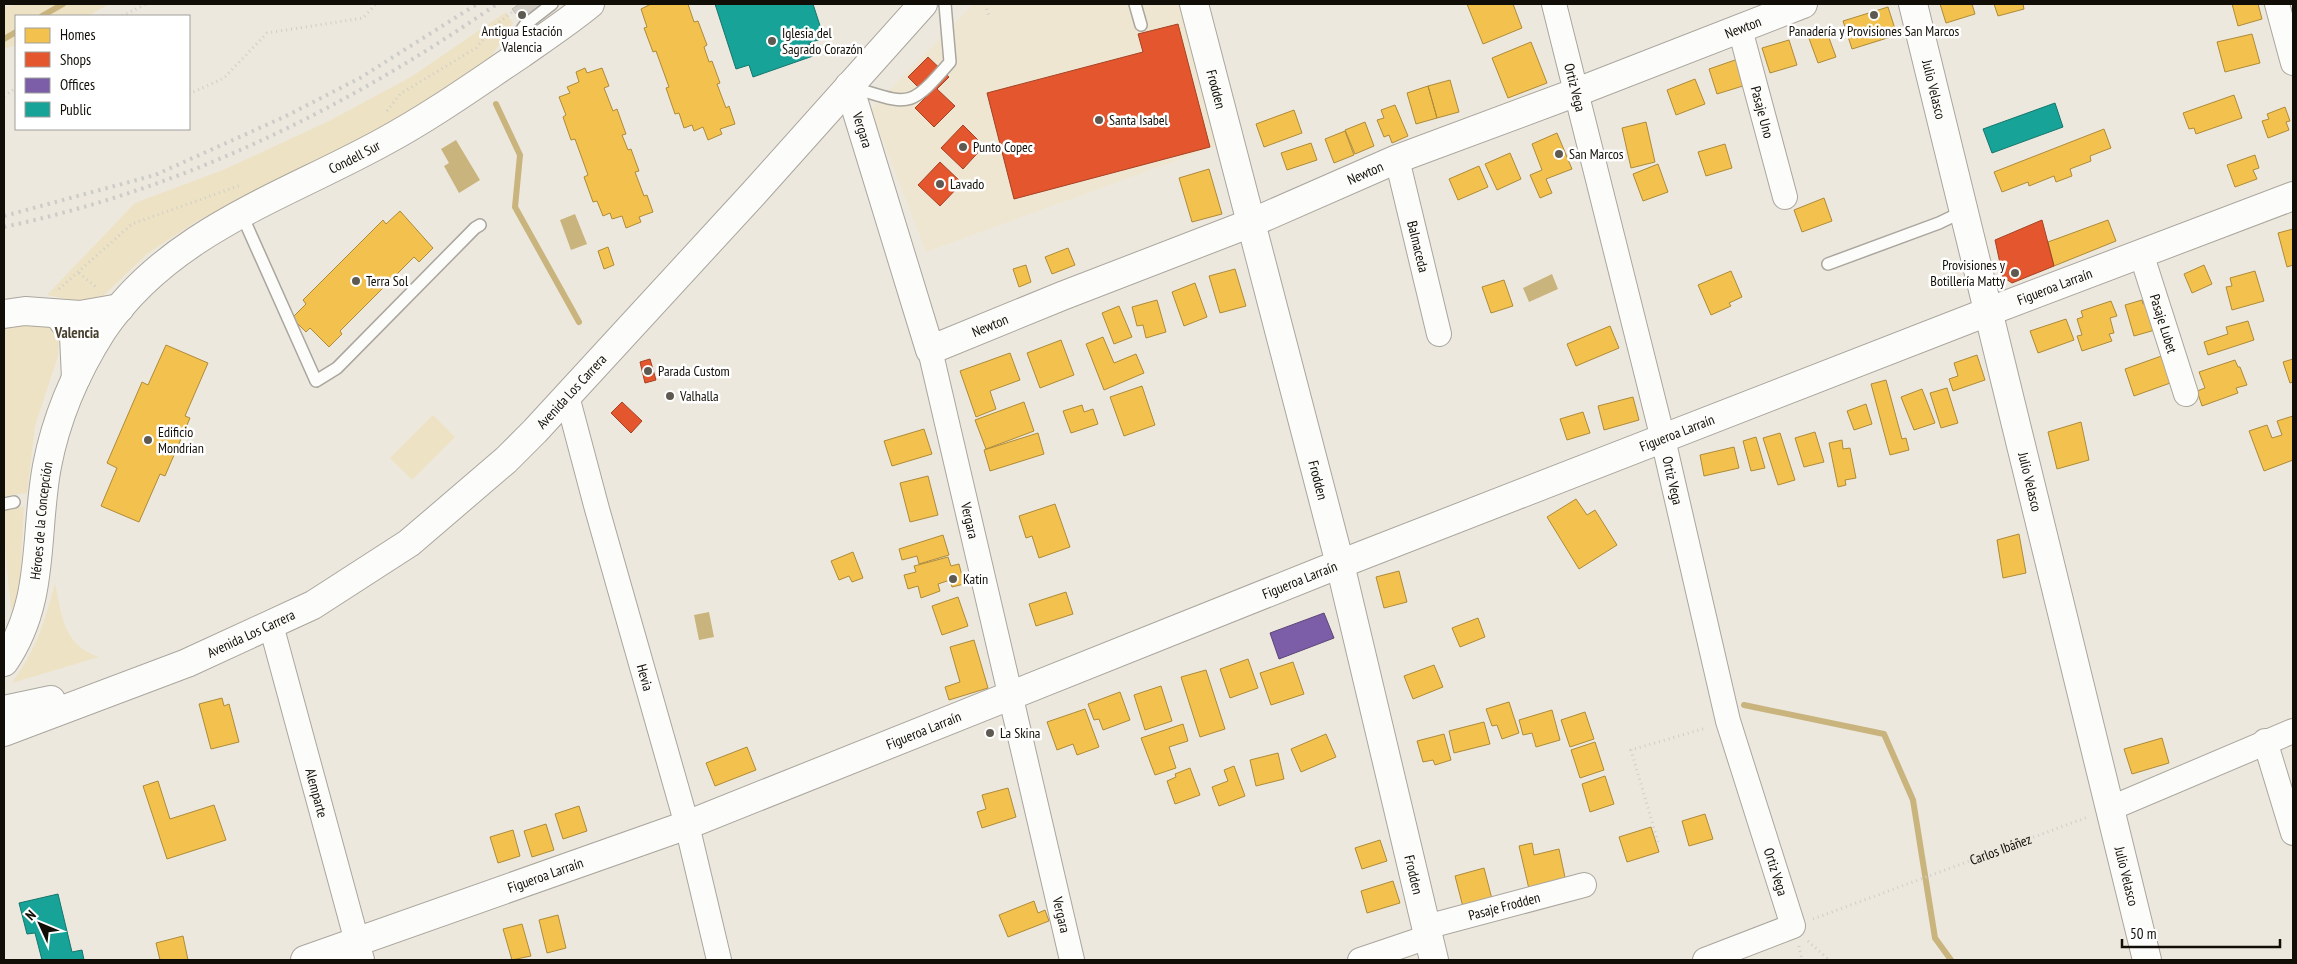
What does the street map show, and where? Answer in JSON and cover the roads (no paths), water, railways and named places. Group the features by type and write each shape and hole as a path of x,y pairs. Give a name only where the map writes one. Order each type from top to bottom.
{"street":[{"name":"Avenida Los Carrera","path":"4,732 226,647 313,605 409,542 506,460 567,396 924,4"},
{"name":"Frodden","path":"1194,4 1340,564 1429,941"},
{"name":"Ortiz Vega","path":"1554,4 1663,439 1728,721 1793,926 1705,960"},
{"name":"Newton","path":"930,350 1062,296 1251,223 1397,159 1577,92 1803,4"},
{"name":"Julio Velasco","path":"1913,4 1966,210 2109,809 2147,960"},
{"path":"2277,4 2293,63"},
{"name":"Condell Sur","path":"76,378 102,332 120,308 172,257 241,212 385,141 466,93 520,55 585,5"},
{"name":"Pasaje Uno","path":"1740,29 1785,197"},
{"name":"Vergara","path":"849,86 930,350 1072,960"},
{"name":"Balmaceda","path":"1397,159 1439,334"},
{"name":"Figueroa Larraín","path":"304,960 360,950 687,825 1340,564 1990,311 2293,196"},
{"name":"Pasaje Lubet","path":"2141,253 2186,394"},
{"path":"4,314 25,311 58,302 80,315 120,308"},
{"path":"58,302 74,336 76,378"},
{"name":"Héroes de la Concepción","path":"4,662 14,647 30,610 37,574 47,466 61,415 76,378"},
{"name":"Hevia","path":"567,396 596,509 687,825 719,960"},
{"name":"Alemparte","path":"271,625 360,950"},
{"name":"Avenida Los Carrera","path":"4,710 143,680"},
{"path":"2109,809 2265,741 2293,731"},
{"path":"2265,741 2293,834"},
{"name":"Pasaje Frodden","path":"1360,960 1429,941 1584,885"}],"lane":[{"path":"520,55 514,41 525,25 552,4"},
{"path":"849,86 902,102 911,100 929,87 950,62 945,4"},
{"path":"1135,4 1141,25"},
{"path":"1828,264 1939,223 1966,210"},
{"path":"241,212 316,381 337,368 474,228 480,225"}],"waterway":[{"path":"44,15 63,4"},
{"path":"4,39 15,33"},
{"path":"496,104 520,155 515,207 579,322"},
{"path":"1744,705 1884,734 1913,800 1935,938 1951,960"}],"railway":[{"path":"4,216 155,175 284,117 360,78 477,4"},
{"path":"4,227 71,211 136,190 200,167 262,140 381,78 497,4"}],"place":[{"name":"Antigua Estación Valencia","path":"522,15"},
{"name":"Panadería y Provisiones San Marcos","path":"1874,15"},
{"name":"Iglesia del Sagrado Corazón","path":"772,41"},
{"name":"Santa Isabel","path":"1099,120"},
{"name":"Punto Copec","path":"963,147"},
{"name":"San Marcos","path":"1559,154"},
{"name":"Lavado","path":"940,184"},
{"name":"Provisiones y Botillería Matty","path":"2015,273"},
{"name":"Terra Sol","path":"356,281"},
{"name":"Parada Custom","path":"648,371"},
{"name":"Valhalla","path":"670,396"},
{"name":"Edificio Mondrian","path":"148,440"},
{"name":"Katin","path":"953,579"},
{"name":"La Skina","path":"990,733"}],"district":[{"name":"Valencia","path":"77,333"}]}
